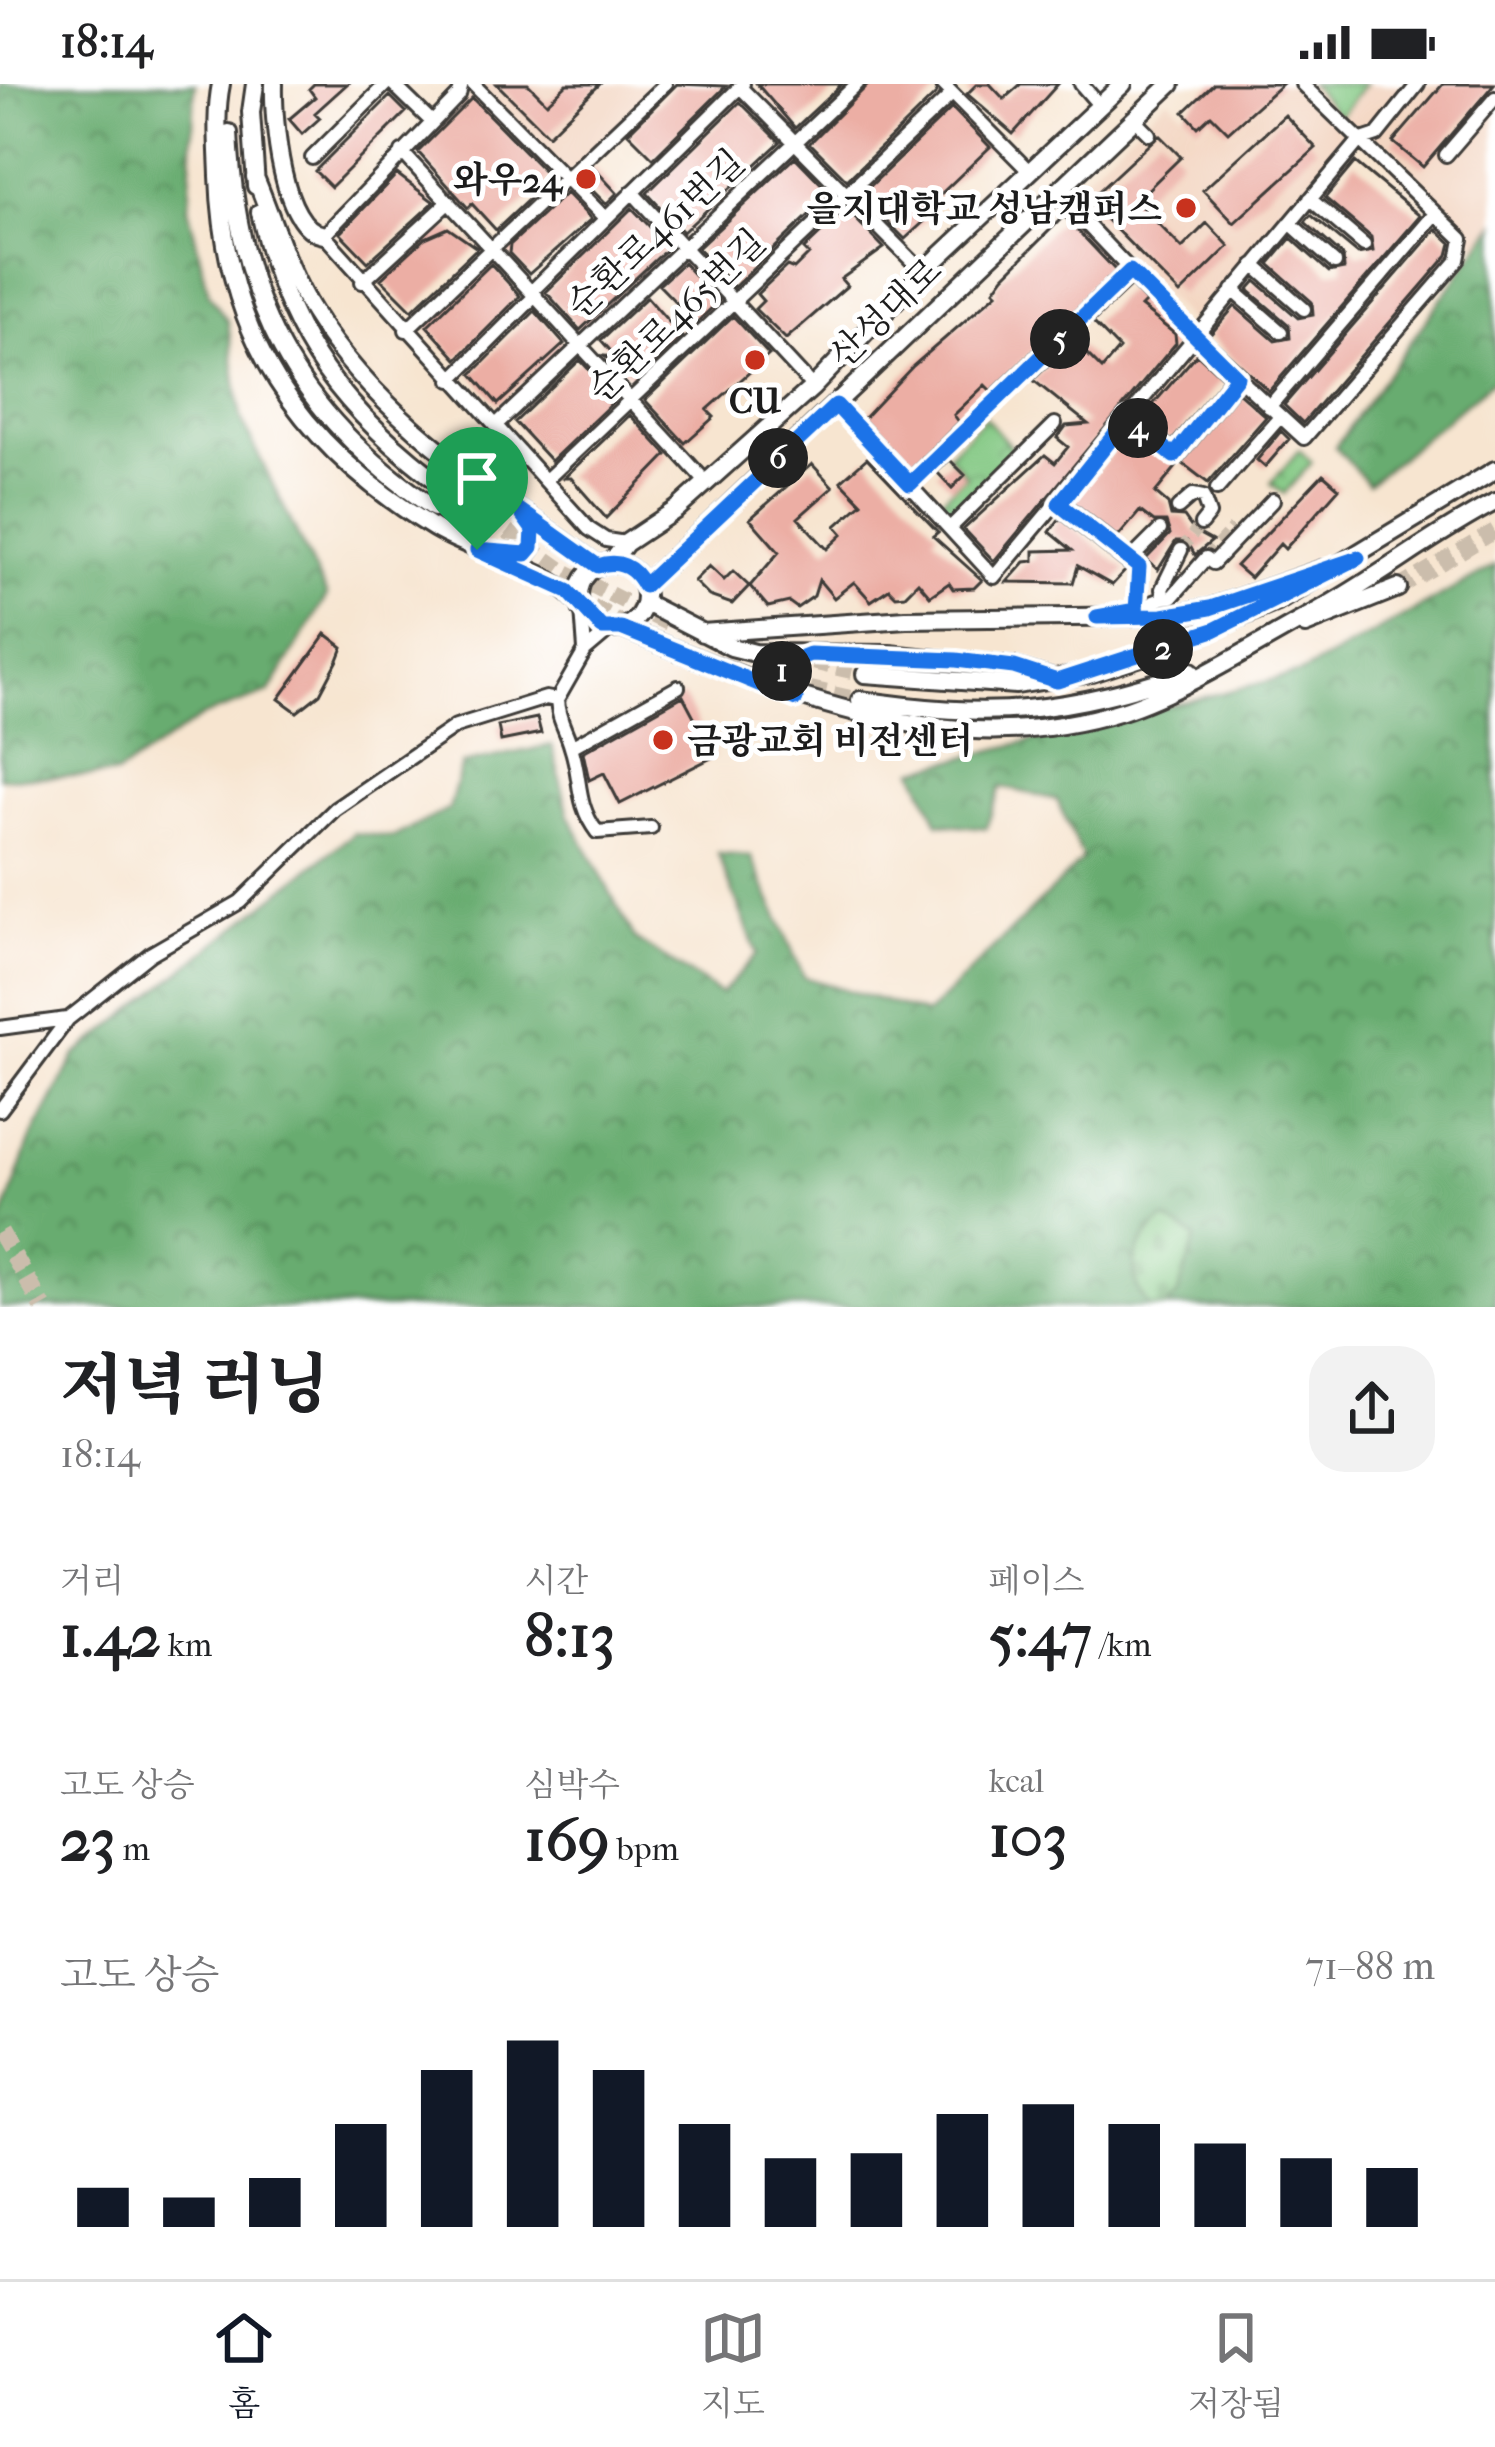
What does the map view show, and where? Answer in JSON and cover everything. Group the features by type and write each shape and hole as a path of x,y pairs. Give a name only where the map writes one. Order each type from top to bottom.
{"main road":[{"path":"225,84 238,225 278,349 321,412 392,480 434,508"},
{"path":"225,84 224,255 254,341 310,426 395,502 477,550 542,576 581,607 593,623 796,699 896,722 1040,729 1125,710 1176,689 1495,502"},
{"path":"255,84 255,177 272,269 293,323 372,426 449,490"},
{"path":"274,84 284,173 302,220 309,230 324,235"},
{"name":"산성대로","path":"604,565 707,483 813,387 1021,165 1123,84"},
{"name":"산성대로","path":"644,594 1171,84"},
{"path":"255,177 302,294 350,362 433,448 604,565 631,569 644,594 702,633 754,653 956,660 1014,667 1057,681"},
{"path":"865,674 974,686 1057,681 1214,630 1358,558 1495,470"},
{"path":"477,550 526,554 532,547 533,530 518,509"},
{"path":"702,633 906,619 1163,616 1210,608 1358,558"},
{"path":"581,607 582,582 604,565"},
{"path":"1275,633 1323,621 1398,588"},
{"path":"616,629 637,619 644,594"},
{"path":"796,699 782,686 781,673 790,662 810,654"},
{"path":"860,700 996,712 1053,709 1128,692 1220,661"}],"street":[{"path":"312,158 390,84 432,122"},
{"path":"462,84 459,94 324,235 589,529 606,541 626,543"},
{"path":"473,84 604,217"},
{"path":"406,329 665,84"},
{"name":"순환로461번길","path":"496,425 857,84"},
{"path":"1081,84 1100,106"},
{"path":"1057,193 1193,336 1304,438 1457,260 1462,239 1302,84"},
{"path":"836,405 994,577 1359,141 1377,135 1418,84"},
{"path":"451,380 604,217 742,85 923,272"},
{"path":"947,89 1021,165"},
{"name":"순환로465번길","path":"546,480 845,194 947,89"},
{"path":"1446,155 1495,98"},
{"path":"1134,119 1148,134"},
{"path":"403,152 633,397 707,483"},
{"path":"632,192 813,387"},
{"path":"1310,199 1364,245"},
{"path":"362,282 449,202"},
{"path":"1217,489 1434,215"},
{"path":"1290,223 1335,263"},
{"path":"1254,265 1304,309"},
{"path":"910,484 1130,271"},
{"path":"1233,290 1281,332"},
{"path":"1127,419 1174,456 1237,377"},
{"path":"951,527 1055,424"},
{"path":"1178,508 1193,495 1203,496 1209,514 1201,524"},
{"path":"1097,617 1172,597 1206,558 1213,563 1273,500"},
{"path":"1059,504 1139,567 1136,610"},
{"path":"1138,552 1160,530"},
{"path":"1164,598 1162,589 1181,550"},
{"path":"581,607 585,651"},
{"path":"616,629 585,651 557,700 558,722 572,747 580,810 597,832 651,828"},
{"path":"572,747 678,687"},
{"path":"0,1110 68,1019 150,954 240,902 335,809 436,738 481,715 546,698 557,700"},
{"path":"0,1028 68,1019"}],"shaded area":[{"path":"473,84 666,84 566,178"},
{"name":"을지대학교 성남캠퍼스","path":"1284,84 1495,84 1495,224 1478,246 1354,128 1194,326 1067,193 1168,98 1199,129 1213,117 1229,134"}],"green space":[{"path":"0,84 195,84 189,211 209,294 228,322 241,419 327,596 269,693 203,716 116,775 0,778"},
{"path":"1310,84 1365,84 1339,117"},
{"path":"1495,224 1495,379 1368,484 1335,447"},
{"path":"985,417 1015,452 951,513 939,501 966,475 948,454"},
{"path":"1299,450 1312,462 1284,494 1271,483"},
{"path":"1495,566 1495,1307 0,1307 0,1228 29,1143 76,1055 354,833 393,837 449,809 462,764 552,745 569,815 635,939 721,994 757,954 718,854 751,856 804,977 927,1014 1083,859 1057,800 1001,787 986,828 938,823 914,770 1301,673"},
{"path":"1165,1219 1196,1238 1178,1294 1167,1307 1150,1307 1136,1284 1135,1260"}],"building":[{"path":"314,84 347,84 315,113 320,118 302,134 289,119 315,97 309,89"},
{"path":"497,84 528,84 547,103 567,84 600,84 548,135"},
{"path":"677,84 726,86 653,158 628,133"},
{"path":"757,84 842,84 795,128"},
{"path":"869,84 933,84 937,93 847,180 810,143"},
{"path":"977,84 990,84 1004,99 1021,84 1058,84 1013,134 967,94"},
{"path":"1214,84 1282,84 1228,132 1211,115 1198,127 1184,112"},
{"path":"1443,84 1494,84 1423,167 1393,142"},
{"path":"390,96 406,112 331,187 315,171"},
{"path":"472,98 551,178 496,230 472,204 468,208 418,152"},
{"path":"740,102 780,142 683,232 647,193"},
{"path":"952,108 990,147 922,212 928,218 905,239 861,195"},
{"path":"1285,115 1316,148 1234,223 1203,190"},
{"path":"1159,135 1181,157 1136,201 1182,248 1207,223 1229,246 1180,294 1088,201"},
{"path":"795,157 831,194 734,287 698,248"},
{"path":"1355,162 1420,216 1269,391 1209,336 1235,306 1275,341 1290,338 1289,325 1248,290 1256,281 1298,318 1313,315 1312,302 1269,264 1291,238 1329,272 1344,269 1343,256 1305,222 1311,215 1358,254 1373,251 1371,237 1325,198"},
{"path":"593,167 617,193 606,204 582,180"},
{"path":"397,174 434,202 368,262 340,233"},
{"path":"566,193 591,219 529,274 509,253 510,245"},
{"path":"632,208 669,247 580,330 546,292"},
{"path":"846,209 884,248 841,279 847,286 786,339 755,309 763,301 757,294 787,266 794,269 809,254 804,249"},
{"path":"1064,216 1116,271 991,391 985,385 954,415 959,422 910,470 863,419 913,366 997,293 994,290 1004,276"},
{"path":"448,228 477,248 412,310 381,279 425,238"},
{"path":"1436,229 1451,243 1448,255 1303,423 1284,405"},
{"path":"683,263 719,301 696,323 659,285"},
{"path":"491,264 520,296 457,359 427,326"},
{"path":"1131,286 1146,302 1141,307 1175,334 1176,343 994,561 964,529 1045,455 1055,463 1068,447 1057,438 1066,426 1088,424 1033,380 1060,354 1068,360 1080,347 1102,369 1119,349 1093,322"},
{"path":"647,297 682,337 637,379 604,356 616,357 601,340"},
{"path":"535,311 564,344 498,404 472,374"},
{"path":"733,316 769,355 707,410 714,417 685,443 645,400"},
{"path":"1197,354 1223,378 1172,441 1142,417"},
{"path":"580,360 616,399 551,461 515,422"},
{"path":"1238,392 1266,417 1208,483 1182,463"},
{"path":"630,415 667,455 606,518 571,478 564,478"},
{"path":"1281,431 1289,439 1265,467 1257,460"},
{"path":"1128,433 1177,466 1155,493 1168,504 1171,516 1184,517 1194,531 1212,541 1195,555 1187,541 1176,541 1158,570 1146,559 1170,534 1166,522 1154,522 1140,511 1118,537 1072,501"},
{"path":"867,458 938,532 933,536 982,580 974,588 953,589 949,583 930,596 918,582 905,595 896,596 889,589 871,601 854,582 834,598 819,580 814,596 797,608 789,602 768,607 750,586 779,552 750,519 812,464 833,487 798,518 827,549 843,534 836,526 862,503 841,481"},
{"path":"950,460 965,475 952,488 937,472"},
{"path":"1323,474 1339,488 1285,549 1280,544 1250,578 1236,566"},
{"path":"1060,518 1126,570 1112,585 1078,566 1073,583 1007,582 1025,562 1034,561 1034,551 1072,550 1050,532"},
{"path":"709,566 724,580 733,571 749,586 732,604 709,596 694,581"},
{"path":"326,634 343,647 320,694 297,712 279,699"},
{"path":"683,696 715,756 620,804 604,773 589,780 583,752"},
{"path":"537,718 541,733 501,741 498,726"}],"tunnel":[{"path":"449,490 562,570 667,623"},
{"path":"434,508 509,556"},
{"path":"1181,550 1201,524"},
{"path":"1206,558 1233,528"},
{"path":"1398,588 1495,531"},
{"path":"572,595 633,629"},
{"path":"790,657 865,674"},
{"path":"787,684 860,700"},
{"path":"0,1232 43,1307"}],"place":[{"name":"와우24","path":"586,179"},
{"name":"을지대학교 성남캠퍼스","path":"1186,208"},
{"name":"CU","path":"755,360"},
{"name":"금광교회 비전센터","path":"663,740"}],"route":[{"path":"1130,271 1237,377 1174,456 1127,419 1059,504 1139,567 1136,610 1097,617 1163,616 1210,608 1358,558 1279,602 1092,673 1057,681 1014,667 956,660 810,654 790,662 781,673 782,686 796,699 621,628 602,628 586,617 568,591 515,563 477,550 526,554 532,547 533,530 518,509 598,566 621,564 631,569 644,586 836,405 910,484 1130,271"}]}
